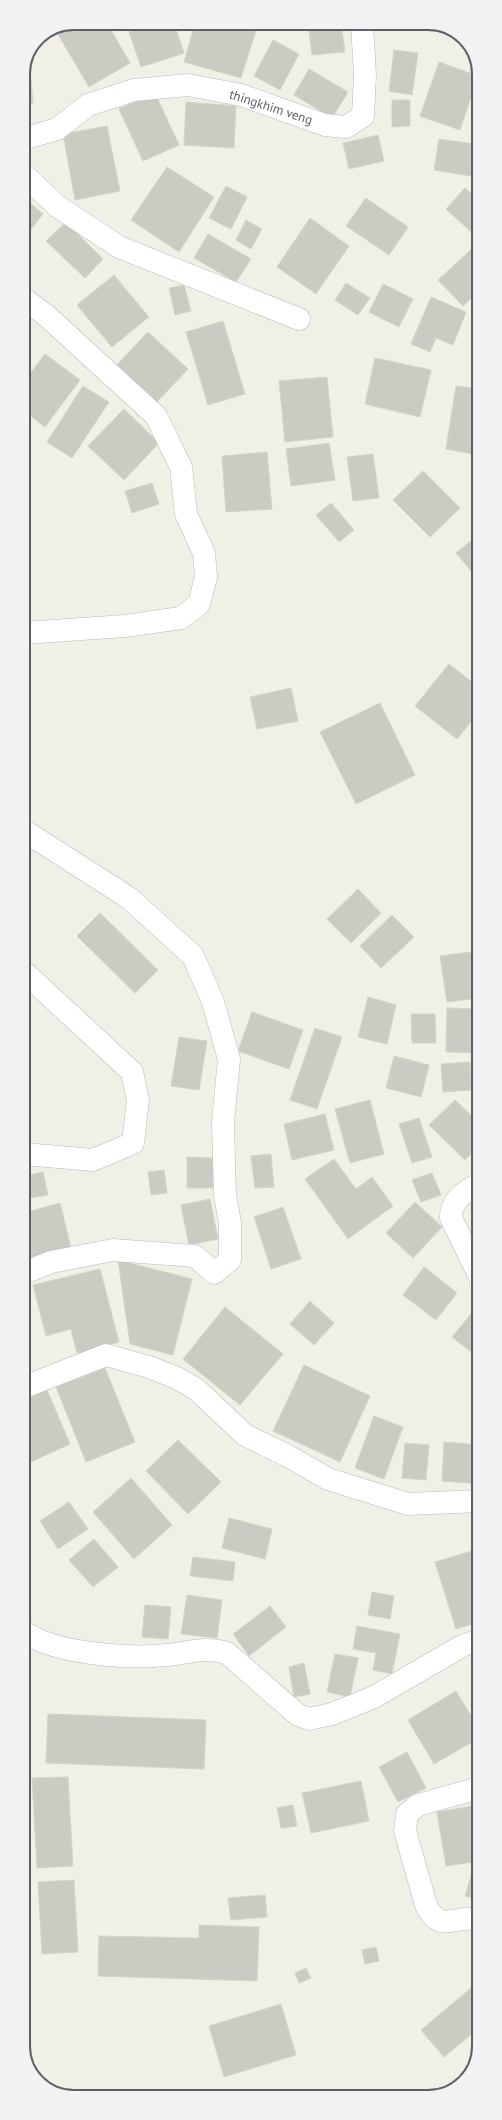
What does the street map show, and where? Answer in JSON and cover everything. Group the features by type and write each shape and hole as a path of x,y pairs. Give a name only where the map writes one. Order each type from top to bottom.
{"street":[{"name":"thingkhim veng","path":"30,137 57,129 88,105 127,92 188,85 241,95 325,125 346,127 363,116 365,75 362,30"},
{"path":"30,181 57,206 119,247 299,319"},
{"path":"30,303 48,317 156,416 181,467 186,514 204,554 206,577 199,604 181,618 125,626 30,633"},
{"path":"30,834 129,898 193,956 213,1002 229,1059 223,1122 225,1196 230,1242 230,1260 214,1273 195,1256 113,1250 51,1262 30,1271"},
{"path":"30,977 132,1072 138,1100 133,1143 93,1160 30,1155"},
{"path":"472,1188 467,1190 450,1209 451,1218 472,1261"},
{"path":"30,1385 106,1355 149,1366 177,1378 196,1389 245,1435 288,1456 328,1479 408,1504 472,1501"},
{"path":"30,1634 62,1647 119,1656 167,1655 196,1649 213,1649 227,1653 298,1715 309,1719 332,1714 374,1697 462,1646 472,1642"},
{"path":"472,1790 418,1805 407,1814 404,1831 426,1905 431,1916 438,1921 448,1923 461,1918 472,1919"}],"building":[{"path":"74,30 111,30 130,63 89,87 57,33"},
{"path":"135,30 176,30 184,53 141,67 129,32"},
{"path":"193,30 256,30 241,78 184,62"},
{"path":"309,30 342,30 345,52 312,55"},
{"path":"273,40 299,54 280,90 254,76"},
{"path":"394,50 418,53 412,95 389,91"},
{"path":"439,62 472,74 472,94 460,130 420,116"},
{"path":"309,69 348,92 332,118 294,95"},
{"path":"30,72 33,103 30,103"},
{"path":"155,93 179,145 143,161 119,109"},
{"path":"392,100 410,100 410,126 392,127"},
{"path":"186,102 236,106 234,148 184,145"},
{"path":"107,126 120,191 75,200 63,134"},
{"path":"378,135 384,161 349,169 343,143"},
{"path":"439,139 472,144 471,176 434,170"},
{"path":"167,167 214,197 179,252 131,220"},
{"path":"226,186 247,197 231,229 209,218"},
{"path":"465,188 472,194 472,233 446,209"},
{"path":"366,198 408,227 389,255 346,226"},
{"path":"30,203 43,214 30,230"},
{"path":"310,218 349,246 316,294 277,267"},
{"path":"246,220 262,229 251,249 236,240"},
{"path":"66,222 103,259 85,278 46,241"},
{"path":"208,234 251,259 236,282 194,258"},
{"path":"472,249 472,298 463,306 438,280"},
{"path":"114,275 149,317 112,347 77,305"},
{"path":"346,283 370,298 358,315 335,300"},
{"path":"383,284 413,299 399,327 369,312"},
{"path":"184,285 191,311 175,315 169,288"},
{"path":"431,297 466,312 453,345 436,338 430,352 411,344"},
{"path":"223,321 245,394 208,405 186,332"},
{"path":"148,332 188,369 154,405 114,368"},
{"path":"45,354 80,380 45,427 30,415 30,374"},
{"path":"375,358 431,370 420,417 365,404"},
{"path":"327,377 333,437 285,442 279,381"},
{"path":"83,386 109,402 72,458 47,442"},
{"path":"456,386 472,388 472,454 446,449"},
{"path":"124,409 159,443 124,480 88,446"},
{"path":"329,443 335,480 291,486 286,449"},
{"path":"267,452 272,509 226,512 222,456"},
{"path":"373,454 379,498 353,501 347,457"},
{"path":"423,471 460,508 430,537 393,500"},
{"path":"152,483 159,504 132,513 125,491"},
{"path":"331,503 354,530 339,542 316,515"},
{"path":"472,540 472,572 456,553"},
{"path":"449,664 472,682 472,720 457,739 415,706"},
{"path":"291,688 298,721 257,729 250,697"},
{"path":"380,703 415,775 356,804 320,732"},
{"path":"358,889 381,913 351,943 327,919"},
{"path":"100,913 158,970 135,993 77,936"},
{"path":"392,915 414,937 381,968 360,946"},
{"path":"472,952 472,999 447,1002 440,956"},
{"path":"368,997 396,1005 387,1044 358,1037"},
{"path":"447,1008 472,1009 472,1053 446,1052"},
{"path":"252,1012 303,1030 289,1069 238,1051"},
{"path":"411,1014 435,1014 436,1043 412,1043"},
{"path":"315,1028 342,1037 317,1109 290,1100"},
{"path":"179,1037 207,1041 199,1090 171,1086"},
{"path":"394,1056 429,1065 421,1097 386,1088"},
{"path":"470,1062 471,1090 443,1092 441,1064"},
{"path":"370,1100 384,1154 350,1163 335,1109"},
{"path":"455,1100 472,1116 472,1153 465,1160 429,1125"},
{"path":"325,1114 334,1150 292,1160 284,1124"},
{"path":"419,1118 432,1157 412,1163 399,1124"},
{"path":"271,1154 274,1187 255,1188 251,1156"},
{"path":"187,1157 213,1158 213,1188 187,1188"},
{"path":"334,1159 356,1189 372,1177 393,1206 348,1239 305,1179"},
{"path":"164,1170 167,1193 151,1195 148,1172"},
{"path":"43,1172 48,1195 30,1198 30,1175"},
{"path":"432,1173 441,1195 421,1202 412,1180"},
{"path":"210,1199 218,1239 189,1245 181,1205"},
{"path":"415,1202 442,1227 413,1258 386,1233"},
{"path":"60,1203 71,1248 30,1259 30,1211"},
{"path":"283,1207 301,1259 271,1269 254,1217"},
{"path":"118,1260 192,1279 173,1355 130,1344"},
{"path":"424,1267 457,1293 436,1320 403,1295"},
{"path":"100,1269 119,1342 77,1353 71,1329 46,1336 33,1285"},
{"path":"310,1301 334,1323 314,1345 290,1324"},
{"path":"225,1307 283,1354 240,1405 183,1359"},
{"path":"472,1313 472,1353 452,1337"},
{"path":"304,1365 370,1396 340,1462 273,1431"},
{"path":"105,1368 135,1442 86,1462 56,1387"},
{"path":"47,1390 70,1444 30,1462 30,1397"},
{"path":"374,1416 403,1427 384,1479 355,1468"},
{"path":"178,1440 221,1482 188,1514 146,1471"},
{"path":"444,1442 472,1444 472,1483 442,1481"},
{"path":"405,1443 429,1445 426,1480 402,1478"},
{"path":"131,1478 172,1525 134,1559 93,1512"},
{"path":"69,1502 88,1529 58,1549 40,1521"},
{"path":"229,1518 272,1529 265,1559 222,1548"},
{"path":"94,1539 118,1567 93,1587 69,1560"},
{"path":"472,1551 472,1624 456,1629 435,1562"},
{"path":"193,1557 235,1562 233,1581 190,1576"},
{"path":"372,1592 394,1596 390,1619 368,1615"},
{"path":"187,1595 222,1600 217,1638 181,1634"},
{"path":"145,1605 171,1607 168,1639 142,1637"},
{"path":"270,1606 286,1627 249,1656 233,1634"},
{"path":"357,1626 400,1634 392,1674 373,1670 376,1653 353,1649"},
{"path":"335,1654 358,1658 350,1697 327,1692"},
{"path":"304,1663 310,1694 294,1697 289,1667"},
{"path":"456,1691 472,1717 472,1742 434,1764 408,1720"},
{"path":"48,1714 206,1720 204,1769 46,1763"},
{"path":"407,1752 426,1788 398,1802 379,1767"},
{"path":"68,1777 73,1866 37,1868 32,1778"},
{"path":"361,1781 369,1821 311,1833 302,1793"},
{"path":"293,1805 297,1826 281,1828 277,1808"},
{"path":"472,1806 472,1862 446,1866 437,1812"},
{"path":"472,1872 472,1898 465,1896"},
{"path":"74,1880 78,1952 42,1954 38,1882"},
{"path":"265,1895 267,1917 231,1920 228,1898"},
{"path":"199,1925 259,1927 257,1981 98,1976 99,1936 199,1938"},
{"path":"376,1947 379,1961 365,1964 362,1950"},
{"path":"306,1968 311,1978 299,1983 295,1973"},
{"path":"471,1988 472,1989 472,2034 444,2057 421,2030"},
{"path":"281,2004 296,2055 224,2077 209,2026"}]}
